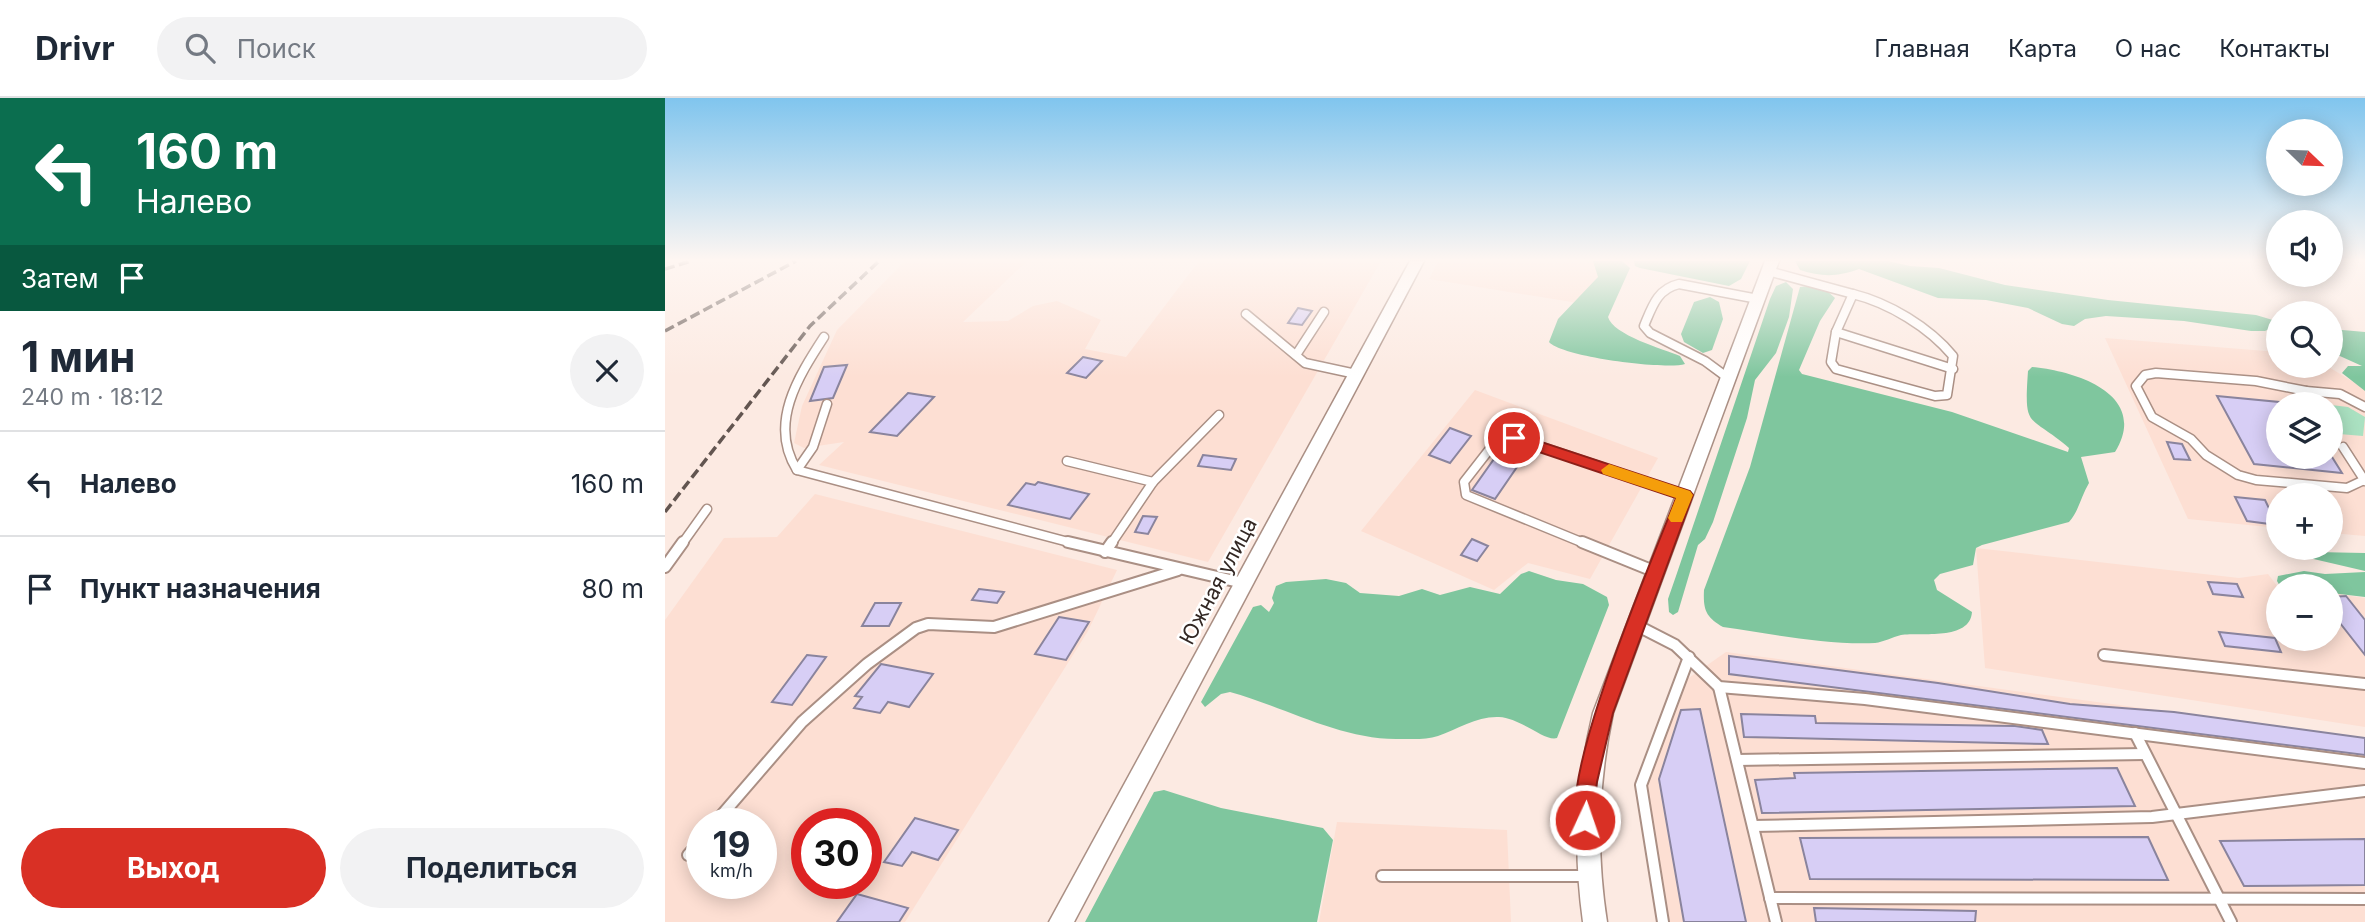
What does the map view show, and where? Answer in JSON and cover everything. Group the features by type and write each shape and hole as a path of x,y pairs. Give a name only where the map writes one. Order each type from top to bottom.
{"street":[{"name":"Южная улица","path":"1061,922 1396,299"},
{"path":"1595,922 1588,876 1587,782 1603,713 1758,299"}],"lane":[{"path":"1657,299 1644,326 1650,333 1705,361 1728,378"},
{"path":"1850,299 1836,332 1831,362 1846,374 1942,397 1950,391 1953,369 1950,349 1888,305 1872,299"},
{"path":"1296,355 1324,312"},
{"path":"1246,314 1310,365 1356,374"},
{"path":"1836,332 1953,369"},
{"path":"824,337 805,370 786,415 784,445 787,458 797,470 816,478 1105,552 1243,583"},
{"path":"2343,447 2365,480 2347,488 2256,480 2238,475 2206,455 2191,439 2152,417 2136,386 2145,375 2156,373 2256,381 2306,391 2340,394 2365,407"},
{"path":"797,470 813,447 827,404"},
{"path":"1105,552 1153,482 1219,415"},
{"path":"1656,572 1467,495 1464,482 1496,441 1514,438 1685,495"},
{"path":"1067,461 1153,482"},
{"path":"665,567 707,509"},
{"path":"728,808 802,722 867,664 916,628 928,624 994,627 1179,570"},
{"path":"1636,625 1660,635 1689,657 1720,687 1776,922"},
{"path":"2105,655 2365,684"},
{"path":"1663,922 1640,785 1689,657"},
{"path":"1720,687 1865,699 2365,763"},
{"path":"2135,733 2231,922"},
{"path":"1737,760 2145,754"},
{"path":"1753,826 2175,814 2365,791"},
{"path":"1382,876 1588,876"},
{"path":"1770,898 2365,898"}],"shaded area":[{"path":"867,299 987,299 963,322 1008,321 1033,306 1057,301 1101,320 1085,349 1126,357 1170,299 1359,299 1208,562 819,465 844,442 804,448 794,443 802,406 837,330"},
{"path":"1556,299 1613,299 1609,308"},
{"path":"2105,338 2266,351 2266,378 2343,378 2343,376 2365,389 2365,536 2343,534 2343,483 2266,483 2266,527 2188,519"},
{"path":"1475,390 1658,458 1590,579 1528,563 1494,590 1361,531"},
{"path":"815,494 1117,570 1088,631 905,922 665,922 665,620 724,538 777,537"},
{"path":"1976,548 2239,578 2266,574 2266,651 2343,651 2343,595 2365,598 2365,727 1985,668"},
{"path":"1726,652 2365,738 2365,922 1658,922 1636,784 1673,689"},
{"path":"1337,822 1507,830 1511,922 1319,922"}],"green space":[{"path":"1577,299 1616,299 1608,317 1612,324 1628,335 1680,356 1685,364 1658,365 1615,361 1573,353 1549,342 1558,319"},
{"path":"1714,299 1719,302 1723,319 1712,350 1703,353 1684,342 1681,334 1694,302"},
{"path":"1770,299 1792,299 1789,317 1776,353 1755,380 1747,418 1713,522 1705,539 1698,545 1678,612 1673,615 1669,612 1668,599"},
{"path":"1797,299 1834,299 1820,321 1799,370 1802,374 1952,412 2068,452 2069,448 2037,424 2028,413 2028,371 2032,367 2050,369 2087,381 2116,401 2123,415 2123,432 2115,452 2081,457 2089,483 2069,522 1982,545 1976,548 1973,565 1940,574 1934,580 1937,590 1972,612 1963,627 1943,633 1901,635 1875,643 1799,638 1723,627 1707,612 1704,590 1750,467"},
{"path":"1973,299 2104,299 2256,315 2266,318 2266,331 2106,316 2085,319 2074,326 2062,324 2028,308"},
{"path":"2343,330 2365,332 2365,391 2343,374 2348,366 2362,366 2343,357"},
{"path":"2343,406 2365,417 2363,436 2343,434"},
{"path":"2343,553 2365,553 2365,571 2318,560 2343,560"},
{"path":"1529,571 1556,580 1583,584 1607,597 1609,605 1557,738 1546,737 1507,718 1491,717 1429,738 1379,738 1335,729 1230,692 1221,694 1205,707 1201,702 1253,607 1261,605 1269,612 1274,603 1272,598 1276,586 1286,582 1326,579 1346,583 1360,593 1399,596 1422,589 1440,595 1470,587 1500,594 1521,574"},
{"path":"2304,571 2325,574 2288,574"},
{"path":"2365,572 2365,597 2343,594 2343,574 2325,574"},
{"path":"1164,790 1221,808 1323,828 1333,840 1317,922 1085,922 1154,792"}],"building":[{"path":"1298,308 1312,311 1302,325 1288,323"},
{"path":"1083,357 1102,361 1086,378 1067,373"},
{"path":"847,365 833,398 810,401 824,367"},
{"path":"908,393 934,397 897,436 870,432"},
{"path":"2217,396 2266,401 2266,465 2254,464"},
{"path":"1450,428 1471,436 1450,463 1429,455"},
{"path":"2167,442 2182,444 2190,460 2174,459"},
{"path":"1203,455 1236,459 1231,470 1198,466"},
{"path":"1494,459 1517,467 1495,499 1472,490"},
{"path":"2303,469 2340,469 2342,473"},
{"path":"1038,482 1089,494 1070,519 1008,505 1026,483 1035,485"},
{"path":"2235,497 2265,500 2266,524 2247,521"},
{"path":"1143,516 1157,517 1148,534 1135,532"},
{"path":"1472,539 1488,546 1477,561 1461,555"},
{"path":"2208,582 2237,584 2243,597 2213,594"},
{"path":"979,589 1004,592 997,603 972,600"},
{"path":"2343,596 2346,596 2365,620 2365,655 2343,627"},
{"path":"875,603 901,603 889,626 862,626"},
{"path":"1059,617 1089,622 1066,660 1035,654"},
{"path":"2219,632 2266,637 2266,650 2225,646"},
{"path":"807,655 826,657 792,705 772,702"},
{"path":"1729,656 1938,683 2070,704 2174,712 2365,738 2365,755 1729,674"},
{"path":"881,664 933,674 909,707 888,702 880,713 854,708 862,697 855,696"},
{"path":"1700,709 1746,922 1684,922 1659,779 1681,710"},
{"path":"1741,714 1815,716 1816,723 2015,726 2042,730 2048,744 1744,737"},
{"path":"2117,768 2135,806 1762,813 1755,780 1795,778 1794,773"},
{"path":"915,818 958,830 938,860 912,852 902,866 884,862"},
{"path":"2148,837 2168,880 1810,879 1800,838"},
{"path":"2365,839 2365,885 2244,886 2220,841"},
{"path":"853,899 875,899 908,908 899,922 837,922"},
{"path":"1814,908 1976,911 1975,922 1816,922"}],"railway":[{"path":"665,331 724,299"},
{"path":"665,512 810,326 838,299"}],"slow traffic":[{"path":"1609,470 1685,495 1676,518"}],"route":[{"path":"1514,438 1685,495 1603,713 1587,782 1585,820"}]}
